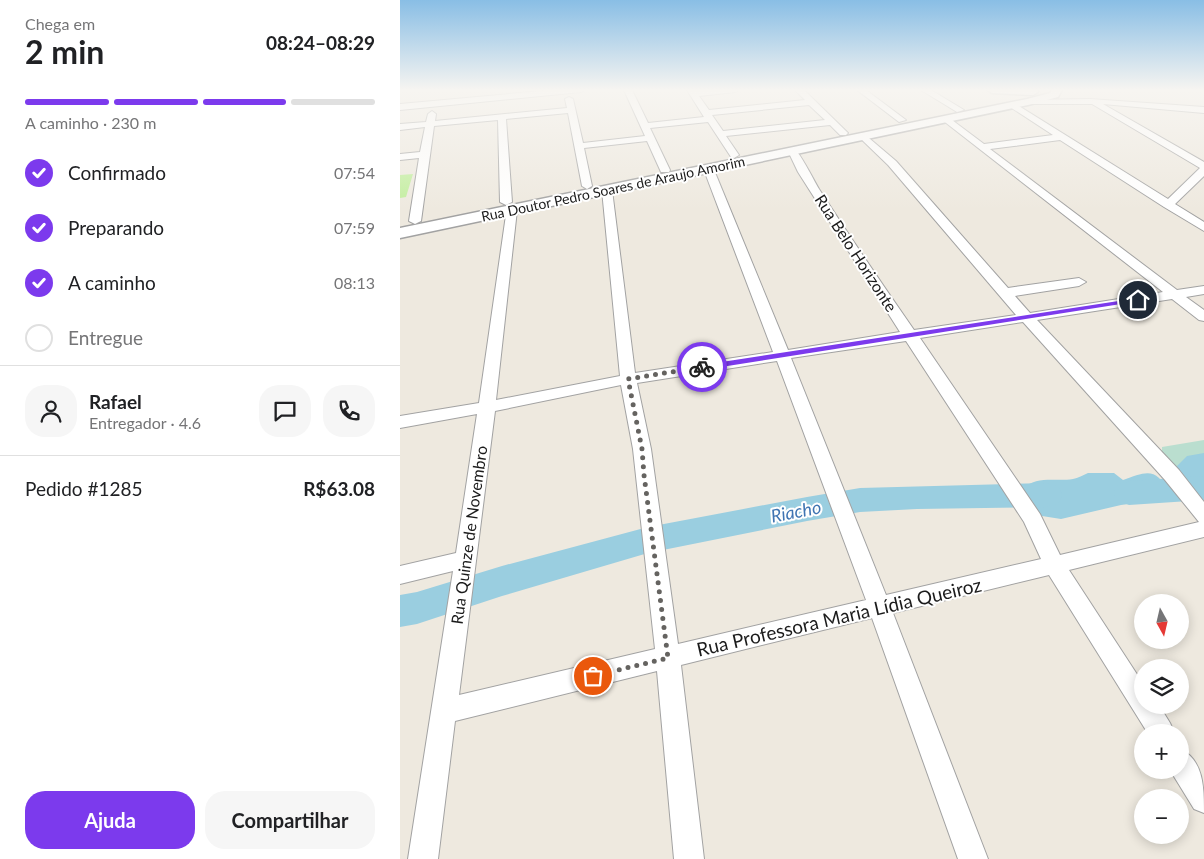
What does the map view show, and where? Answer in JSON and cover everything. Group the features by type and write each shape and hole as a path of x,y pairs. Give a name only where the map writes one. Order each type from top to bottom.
{"street":[{"path":"415,222 429,130"},
{"name":"Rua Quinze de Novembro","path":"423,859 487,407 508,206 503,130"},
{"path":"575,130 587,186"},
{"path":"646,130 665,170"},
{"path":"716,130 734,155"},
{"path":"719,134 756,130"},
{"path":"834,130 836,137"},
{"name":"Rua Doutor Pedro Soares de Araujo Amorim","path":"400,225 553,197 607,190 709,170 793,151 863,130"},
{"name":"Rua Doutor Pedro Soares de Araujo Amorim","path":"553,197 587,186 734,155 836,137 863,136 892,130"},
{"path":"960,130 1204,317"},
{"path":"1051,130 1204,227"},
{"path":"1141,130 1204,166"},
{"path":"863,136 892,164 1025,316 1172,475 1199,510"},
{"path":"982,146 1062,137"},
{"path":"578,146 650,138"},
{"name":"Rua Belo Horizonte","path":"793,151 803,172 1033,519 1055,566"},
{"path":"400,157 424,155"},
{"path":"709,170 847,519 973,859"},
{"path":"1168,205 1204,170"},
{"path":"607,190 628,379 642,449 668,658 689,859"},
{"name":"Rua Doutor Pedro Soares de Araujo Amorim","path":"400,233 508,206"},
{"path":"1005,293 1079,282"},
{"path":"400,422 628,379 1025,316 1204,290"},
{"name":"Rua Professora Maria Lídia Queiroz","path":"444,711 879,606 1055,566 1204,528"},
{"path":"1055,566 1134,690"},
{"path":"400,575 464,569"},
{"path":"1189,776 1204,799"}],"green space":[{"path":"413,174 406,197 400,198 400,175"},
{"path":"1204,440 1204,503 1162,459 1162,447"}],"water":[{"path":"1204,453 1204,493 1175,468 1187,456"},
{"path":"1088,473 1114,473 1123,480 1150,473 1160,479 1168,493 1159,500 1121,505 1061,519 1042,516 1029,501 1023,489 1040,480 1067,480"}],"waterway":[{"name":"Riacho","path":"1129,493 1204,488"},
{"name":"Riacho","path":"400,611 417,608 502,581 648,540 807,509 860,500 1047,495"}],"way so far":[{"path":"593,676 668,658 642,449 628,379 702,367"}],"route":[{"path":"702,367 1138,300"}]}
